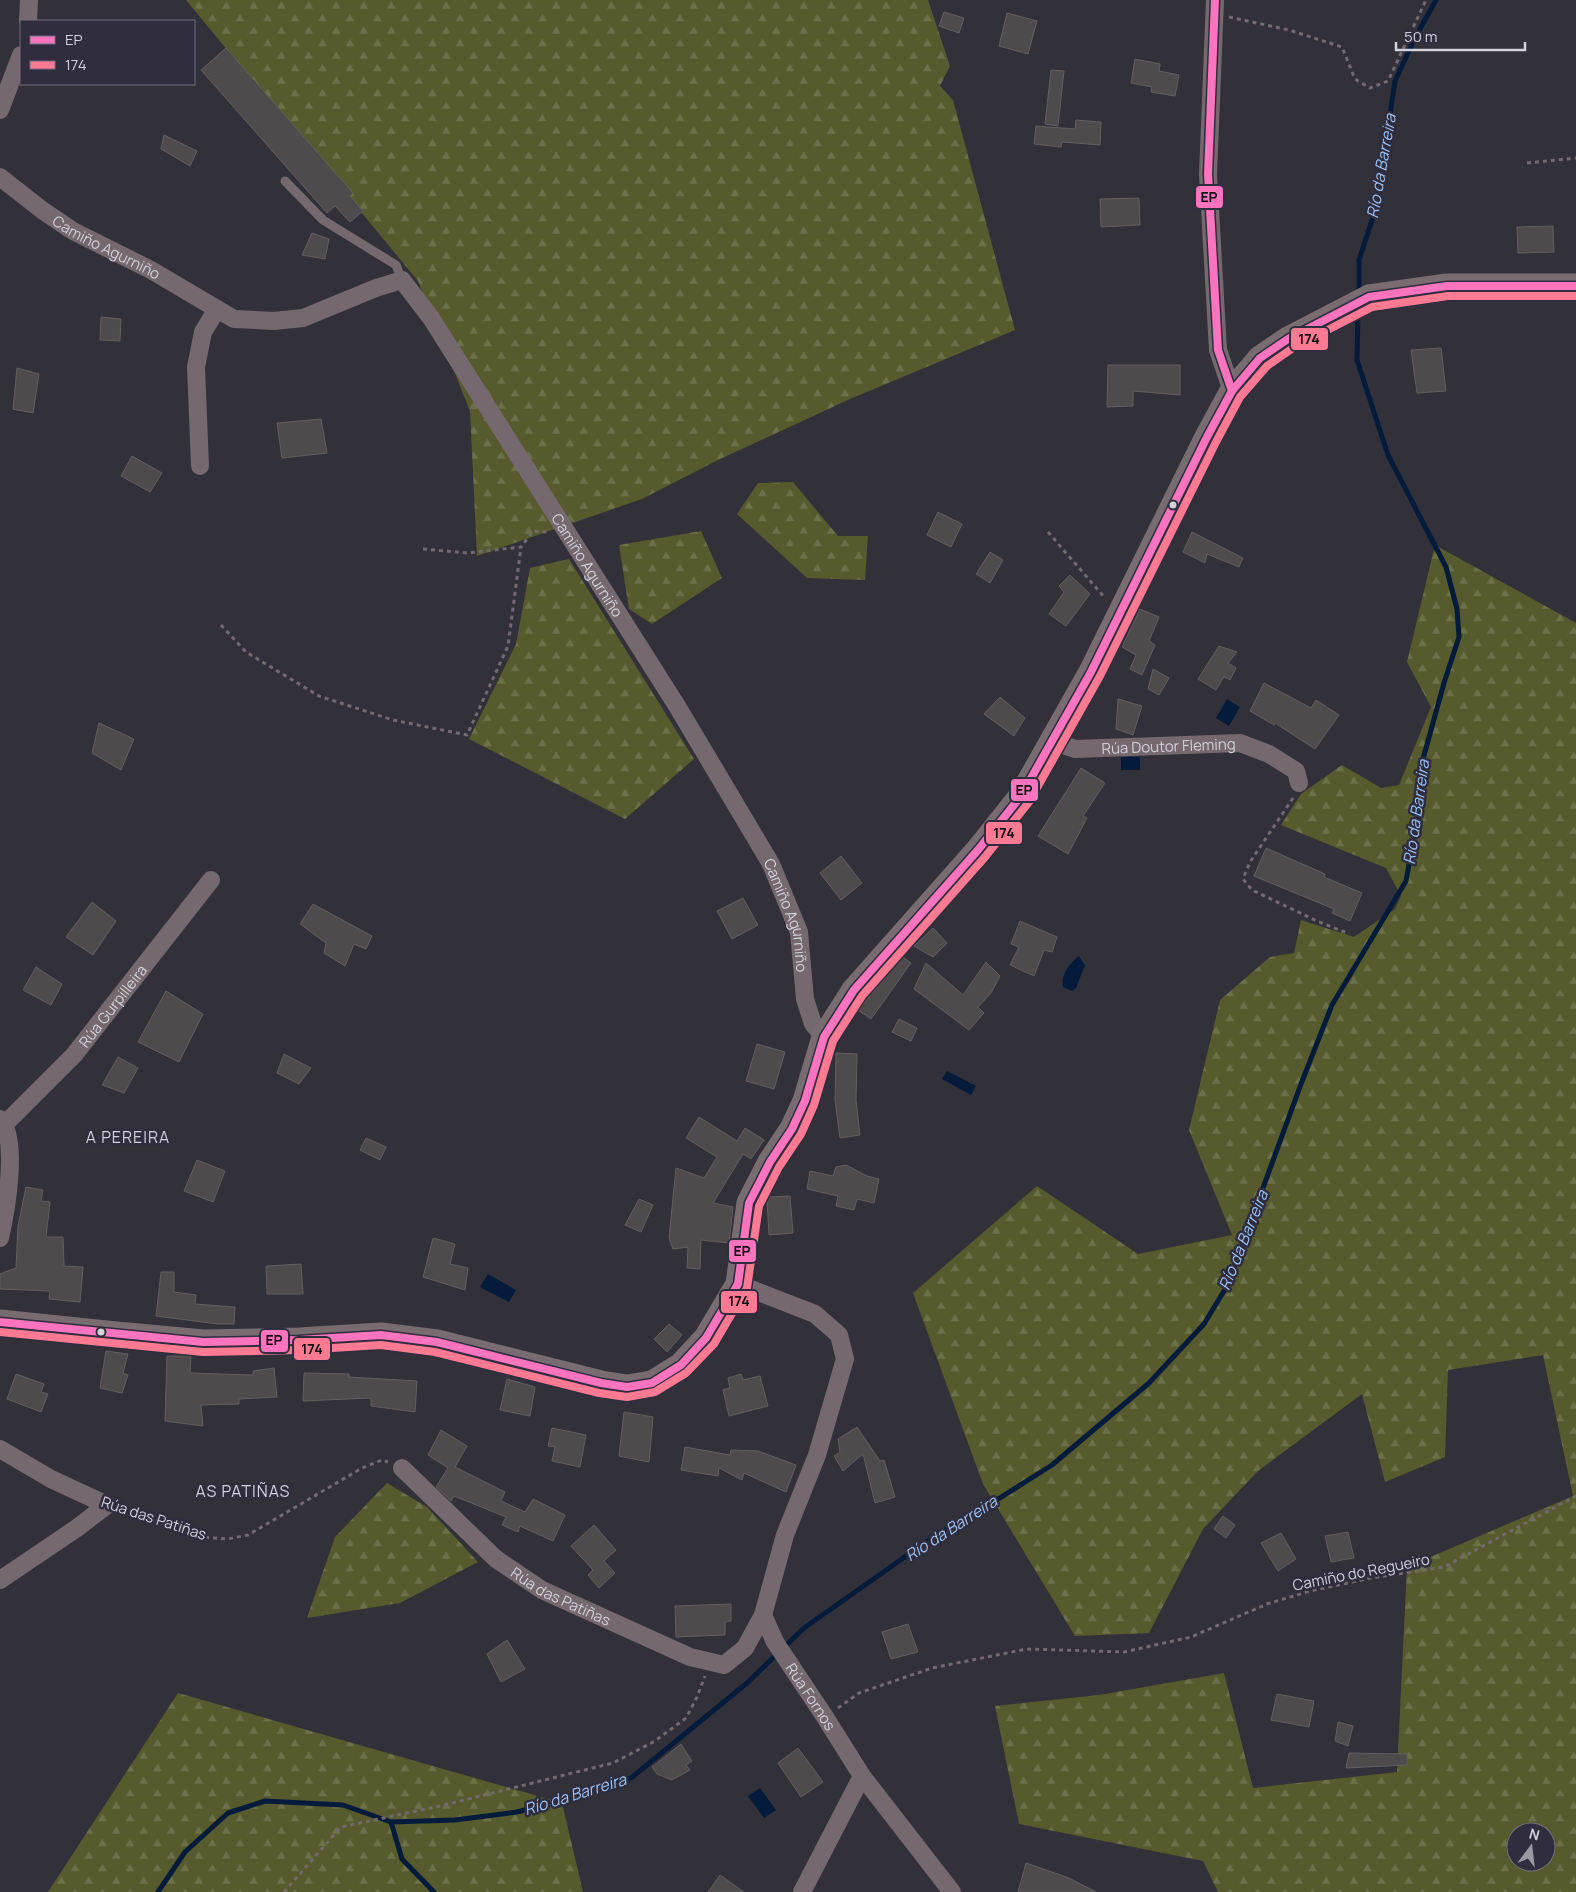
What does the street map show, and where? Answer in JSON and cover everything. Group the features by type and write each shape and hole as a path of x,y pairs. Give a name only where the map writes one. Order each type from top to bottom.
{"main road":[{"path":"0,1322 106,1334 203,1342 299,1340 381,1335 437,1342 601,1383 627,1387 652,1383 682,1365 706,1338 738,1284 749,1203 770,1162 792,1129 804,1101 824,1037 854,990 978,850 1021,796 1091,672 1207,437 1232,391 1260,358 1288,339 1369,298 1447,286 1576,286"}],"street":[{"path":"28,20 29,0"},
{"path":"1215,7 1208,174 1218,350 1232,391"},
{"path":"0,110 20,58"},
{"name":"Camiño Agurniño","path":"0,177 42,210 73,230 151,270 234,318 274,321 303,318 376,288 402,280 431,318 677,706 771,864 798,932 805,999 813,1024 824,1037"},
{"path":"200,466 196,367 203,332 217,309"},
{"name":"Rúa Doutor Fleming","path":"1052,741 1075,749 1240,744 1269,754 1296,771 1299,783"},
{"name":"Rúa Gurpilleira","path":"2,1122 74,1055 211,880"},
{"path":"0,1238 4,1220 11,1158 2,1122"},
{"name":"Rúa das Patiñas","path":"402,1468 496,1559 542,1590 690,1657 724,1665 745,1648 763,1615 785,1535 817,1455 845,1359 839,1335 815,1314 738,1284"},
{"name":"Rúa das Patiñas","path":"0,1449 51,1480 107,1505"},
{"path":"0,1580 77,1528 107,1505"},
{"name":"Rúa Fornos","path":"763,1615 775,1642 862,1776 952,1892"},
{"path":"802,1892 862,1776"}],"lane":[{"path":"285,181 323,220 396,265 402,280"}],"path":[{"path":"1215,7 1342,47 1355,79 1370,88 1388,81 1426,0"},
{"path":"1526,163 1576,158"},
{"path":"221,625 246,652 319,696 393,720 467,736 508,646 522,547 533,531 568,534"},
{"path":"1048,532 1108,601 1120,612"},
{"path":"423,549 468,553 522,547"},
{"path":"1299,783 1292,800 1250,862 1243,879 1252,890 1347,933"},
{"name":"Rúa das Patiñas","path":"107,1505 201,1537 226,1539 248,1535 362,1468 382,1460 402,1468"},
{"name":"Camiño do Regueiro","path":"825,1717 860,1693 932,1668 1027,1649 1124,1652 1191,1637 1267,1604 1310,1591 1371,1578 1444,1567 1576,1496"},
{"path":"284,1892 341,1827 440,1806 614,1763 655,1741 686,1718 711,1662"}],"green space":[{"path":"186,0 928,0 950,66 940,86 953,100 1015,330 850,399 718,460 642,499 477,556 470,411 418,281"},
{"path":"793,482 838,536 868,536 865,580 807,578 737,514 758,483"},
{"path":"701,531 722,578 652,624 629,609 619,545"},
{"path":"1435,545 1576,623 1576,1892 1218,1892 1203,1861 1019,1824 995,1706 1099,1695 1224,1673 1253,1788 1397,1772 1407,1567 1573,1496 1543,1355 1448,1370 1445,1457 1385,1482 1362,1394 1258,1471 1203,1529 1149,1633 1075,1636 983,1484 913,1293 1037,1186 1138,1254 1232,1235 1189,1130 1220,1000 1270,957 1294,953 1301,920 1354,937 1395,909 1401,896 1386,868 1281,825 1301,794 1342,765 1381,788 1399,785 1431,707 1407,662"},
{"path":"569,559 694,759 625,819 469,739 516,644 530,568"},
{"path":"387,1483 427,1507 478,1562 400,1603 307,1618 335,1537"},
{"path":"178,1693 562,1803 583,1892 48,1892"}],"water":[{"path":"1227,699 1240,707 1229,726 1216,718"},
{"path":"1121,757 1140,757 1140,770 1121,770"},
{"path":"1079,956 1085,965 1076,988 1072,991 1063,987 1063,978 1069,966"},
{"path":"947,1071 976,1086 971,1095 942,1079"},
{"path":"488,1274 516,1290 509,1302 480,1287"},
{"path":"760,1788 776,1810 764,1818 748,1796"}],"building":[{"path":"944,12 964,18 959,33 939,26"},
{"path":"1007,13 1037,21 1028,54 999,46"},
{"path":"226,48 353,193 350,196 363,211 350,222 335,206 327,213 201,70"},
{"path":"1135,59 1160,64 1159,71 1179,75 1175,96 1151,92 1152,87 1131,83"},
{"path":"1051,70 1064,71 1058,126 1045,124"},
{"path":"1076,120 1101,122 1100,145 1062,142 1061,147 1034,144 1036,126 1075,129"},
{"path":"164,135 197,151 190,166 161,149"},
{"path":"1139,198 1140,225 1101,227 1100,199"},
{"path":"1553,226 1554,252 1518,253 1517,227"},
{"path":"312,233 329,239 325,259 302,255"},
{"path":"101,317 121,319 120,341 100,340"},
{"path":"1441,348 1446,391 1417,393 1411,350"},
{"path":"1108,365 1180,365 1180,395 1133,391 1133,406 1107,407"},
{"path":"17,368 39,374 33,413 13,409"},
{"path":"321,419 327,453 282,458 277,423"},
{"path":"132,456 162,473 150,492 121,476"},
{"path":"938,512 962,524 951,547 927,535"},
{"path":"1192,532 1243,558 1239,567 1207,554 1205,563 1183,552"},
{"path":"990,552 1003,560 990,583 976,574"},
{"path":"1070,575 1090,594 1066,626 1049,614 1064,592 1059,586"},
{"path":"1140,609 1159,617 1149,641 1155,645 1142,675 1130,669 1136,655 1122,647"},
{"path":"1219,646 1237,652 1228,663 1236,668 1230,680 1224,677 1216,690 1198,679"},
{"path":"1153,669 1169,678 1159,695 1148,689"},
{"path":"1264,683 1311,708 1316,700 1339,715 1315,749 1275,723 1274,725 1250,711"},
{"path":"1000,697 1025,718 1014,736 984,714"},
{"path":"1118,699 1142,706 1133,735 1116,729"},
{"path":"99,723 134,739 121,770 92,753"},
{"path":"1081,768 1105,783 1083,816 1087,818 1068,854 1038,836"},
{"path":"1266,848 1325,874 1324,877 1362,893 1350,921 1332,913 1334,909 1254,876"},
{"path":"841,856 862,883 841,900 820,873"},
{"path":"743,898 758,925 732,939 717,911"},
{"path":"92,902 116,921 93,955 66,937"},
{"path":"313,904 372,936 366,949 354,944 345,966 324,953 326,943 300,924"},
{"path":"1020,921 1057,937 1052,952 1044,950 1034,976 1010,965 1019,947 1011,944"},
{"path":"933,928 947,943 933,957 914,946"},
{"path":"903,957 911,963 871,1019 858,1010"},
{"path":"986,962 1000,976 991,993 978,1007 984,1013 969,1030 914,989 926,963 963,995"},
{"path":"36,967 62,984 51,1005 23,990"},
{"path":"166,991 203,1014 179,1062 138,1042"},
{"path":"899,1019 917,1028 911,1041 892,1032"},
{"path":"757,1044 785,1052 774,1089 746,1081"},
{"path":"836,1053 857,1054 856,1101 860,1135 840,1138 835,1100"},
{"path":"284,1054 311,1068 299,1084 277,1073"},
{"path":"118,1057 138,1068 124,1093 102,1085"},
{"path":"699,1117 737,1141 745,1128 764,1140 751,1159 743,1154 713,1203 733,1207 729,1243 701,1240 700,1269 687,1268 688,1247 673,1249 669,1238 676,1168 704,1178 717,1157 686,1138"},
{"path":"366,1138 386,1147 380,1160 360,1150"},
{"path":"197,1160 225,1171 213,1202 184,1191"},
{"path":"846,1165 867,1176 879,1179 874,1203 857,1199 854,1210 836,1206 838,1196 807,1189 810,1171 833,1176 836,1167"},
{"path":"26,1187 43,1190 41,1201 50,1202 46,1237 63,1237 64,1266 83,1267 80,1302 49,1299 50,1291 0,1289 0,1274 16,1268 18,1226"},
{"path":"790,1196 793,1233 769,1235 768,1197"},
{"path":"639,1199 653,1205 641,1232 625,1225"},
{"path":"433,1238 455,1244 450,1264 468,1268 465,1290 423,1277"},
{"path":"301,1264 303,1294 267,1294 266,1266"},
{"path":"161,1272 174,1272 174,1292 196,1295 195,1304 235,1307 234,1324 218,1324 156,1316"},
{"path":"669,1324 682,1335 667,1352 654,1339"},
{"path":"106,1351 128,1354 123,1373 128,1375 122,1393 100,1388"},
{"path":"167,1356 191,1356 190,1373 253,1375 253,1371 274,1368 277,1397 239,1399 239,1404 201,1405 203,1426 165,1421"},
{"path":"304,1373 349,1374 349,1377 417,1381 415,1412 371,1406 371,1398 303,1401"},
{"path":"16,1374 44,1384 41,1392 48,1394 41,1412 7,1399"},
{"path":"741,1374 743,1380 760,1376 768,1406 729,1416 723,1390 730,1388 728,1378"},
{"path":"507,1379 535,1387 530,1416 500,1410"},
{"path":"624,1412 653,1417 649,1462 619,1456"},
{"path":"857,1427 880,1461 884,1460 895,1497 875,1503 863,1454 843,1471 834,1456 840,1452 838,1439"},
{"path":"552,1428 586,1435 580,1467 552,1461 555,1447 548,1446"},
{"path":"441,1430 467,1446 455,1467 505,1492 501,1501 525,1512 533,1499 565,1515 553,1541 520,1526 518,1532 502,1525 506,1517 454,1496 451,1501 436,1487 448,1468 428,1455"},
{"path":"685,1447 730,1455 731,1450 758,1451 796,1465 786,1492 744,1473 742,1480 719,1468 718,1476 681,1470"},
{"path":"1223,1516 1235,1525 1226,1538 1214,1529"},
{"path":"594,1525 616,1550 604,1561 615,1573 599,1588 588,1575 593,1570 571,1546"},
{"path":"1348,1532 1354,1558 1331,1562 1325,1536"},
{"path":"1281,1533 1296,1559 1278,1571 1261,1543"},
{"path":"731,1604 731,1621 725,1622 725,1635 676,1637 675,1606"},
{"path":"908,1624 918,1652 891,1659 882,1632"},
{"path":"507,1640 525,1669 501,1682 487,1654"},
{"path":"1277,1694 1314,1701 1309,1727 1271,1720"},
{"path":"1338,1722 1353,1726 1348,1746 1335,1741"},
{"path":"681,1744 692,1761 686,1765 690,1770 672,1780 657,1774 652,1767"},
{"path":"798,1748 823,1782 801,1797 778,1763"},
{"path":"1349,1753 1407,1754 1407,1765 1346,1768"},
{"path":"1026,1863 1069,1878 1096,1892 1018,1892"},
{"path":"720,1875 744,1892 708,1892"}],"waterway":[{"name":"Río da Barreira","path":"1359,293 1359,260 1376,208 1395,81 1415,38 1436,0"},
{"name":"Río da Barreira","path":"158,1892 185,1852 228,1813 265,1801 343,1805 391,1822 455,1820 517,1812 582,1795 631,1778 747,1683 804,1628 936,1535 987,1506 1052,1465 1149,1383 1204,1324 1227,1286 1332,1005 1406,881 1418,815 1423,759 1459,637 1457,609 1446,567 1388,455 1357,360 1358,312"},
{"path":"391,1822 402,1859 434,1892"}],"transit line":[{"name":"EP","path":"1215,0 1208,174 1218,350 1232,391"},
{"name":"EP","path":"0,1322 203,1342 299,1340 381,1335 437,1342 601,1383 627,1387 652,1383 681,1365 706,1338 738,1284 749,1203 770,1162 792,1129 805,1101 824,1037 854,990 978,850 1021,796 1091,672 1207,437 1232,391 1260,358 1288,339 1369,297 1447,286 1576,286"},
{"name":"174","path":"0,1332 203,1352 299,1350 381,1345 435,1352 599,1393 627,1397 655,1392 686,1373 714,1344 747,1288 759,1206 779,1167 801,1134 814,1105 833,1041 862,996 985,857 1029,802 1100,676 1240,397 1267,366 1293,348 1372,307 1448,296 1576,296"}],"district":[{"name":"A PEREIRA","path":"128,1137"},
{"name":"AS PATIÑAS","path":"243,1491"}]}
